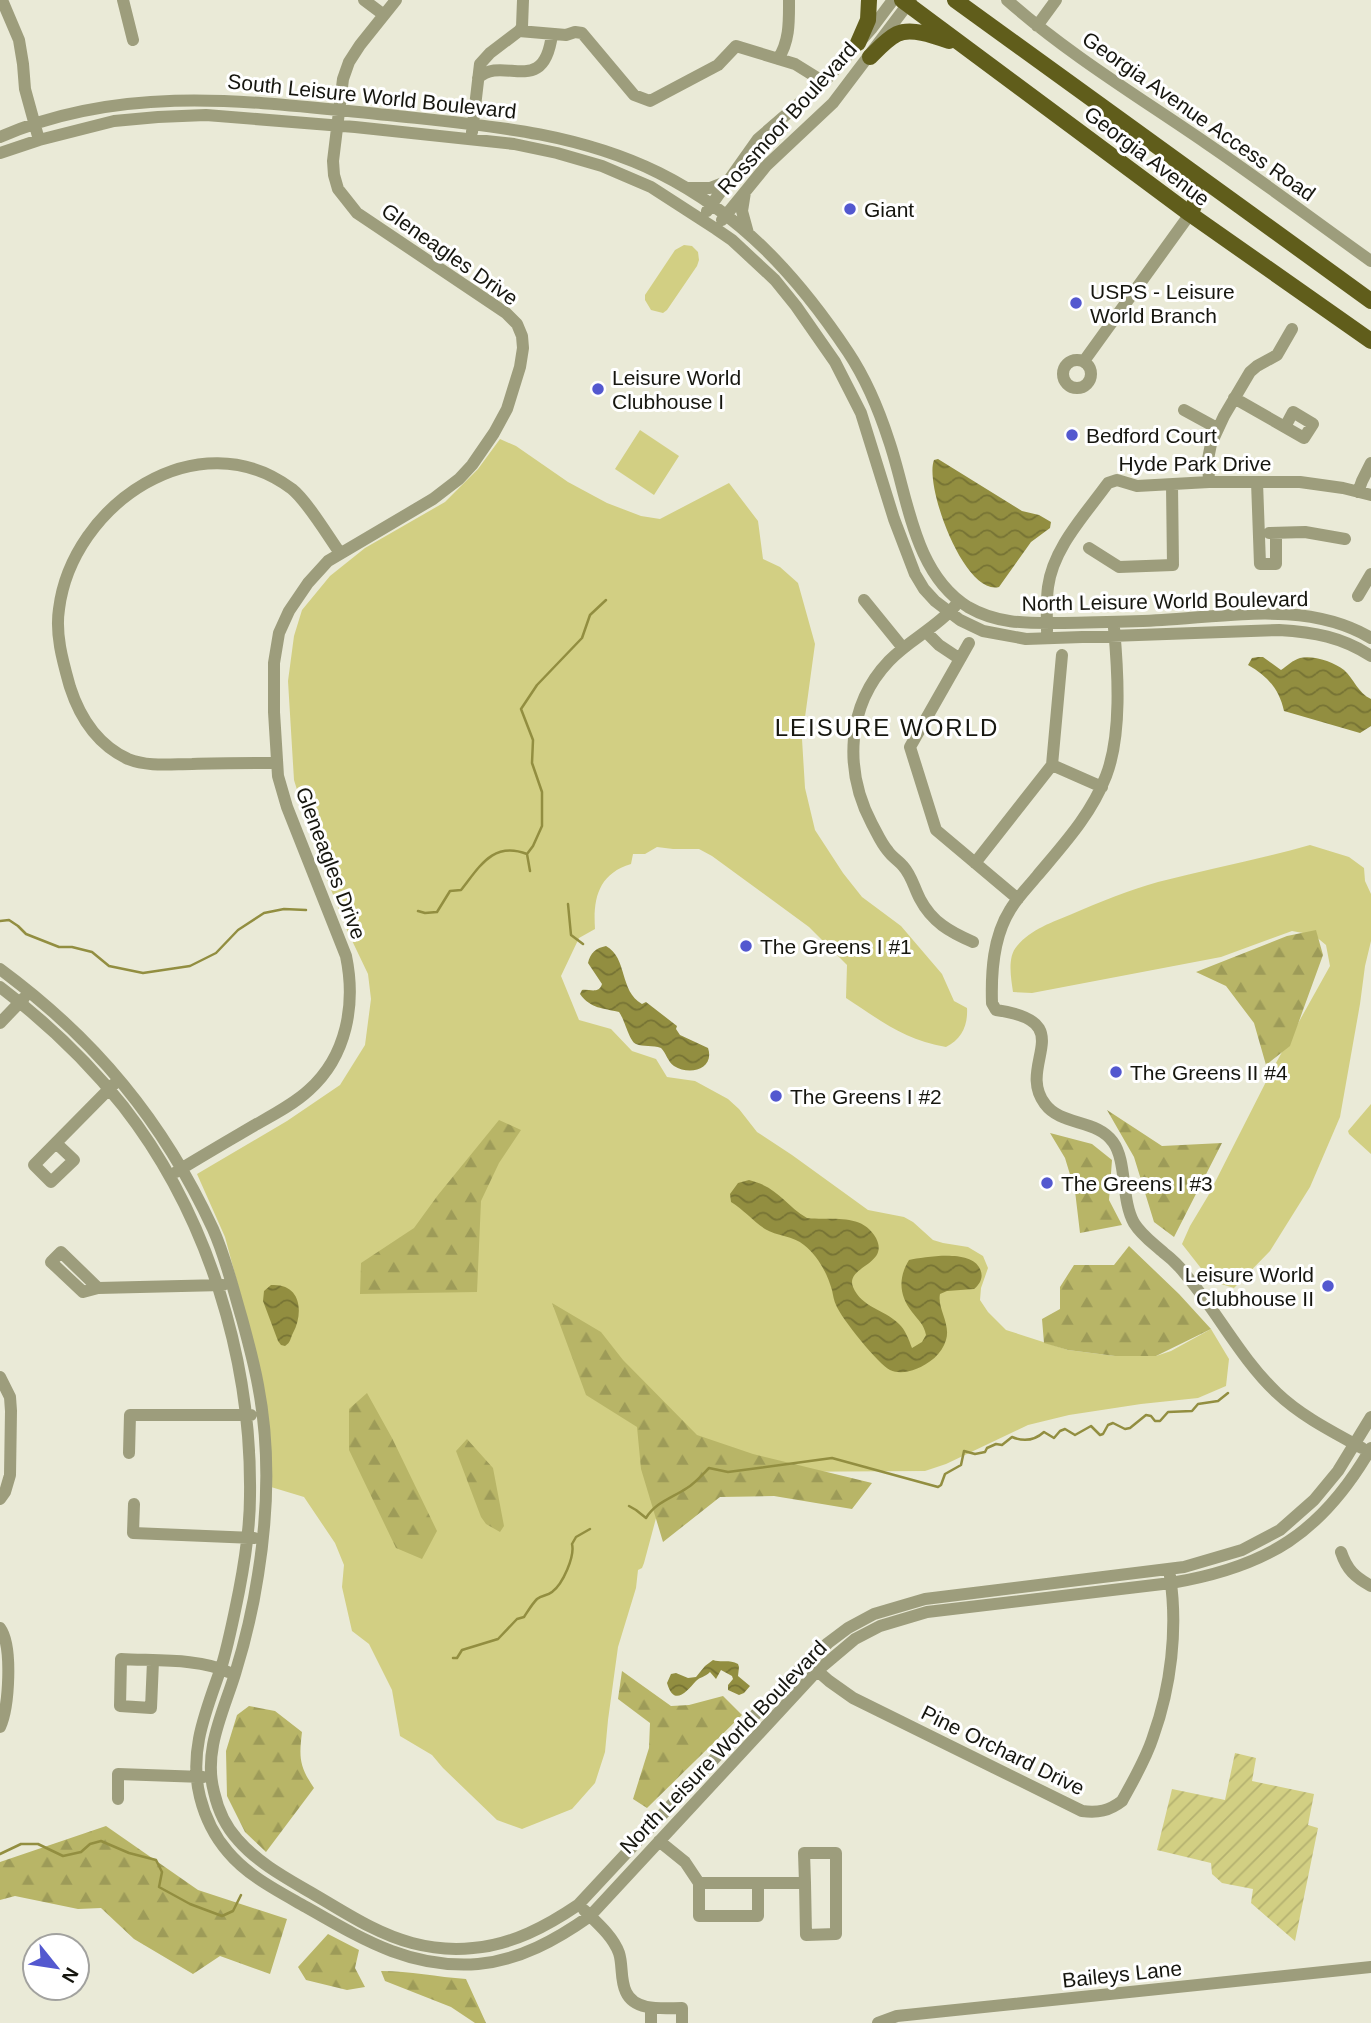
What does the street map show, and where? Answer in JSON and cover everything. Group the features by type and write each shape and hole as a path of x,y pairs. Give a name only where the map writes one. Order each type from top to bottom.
{"main road":[{"path":"858,43 868,20 869,0"},
{"name":"Georgia Avenue","path":"955,0 1371,300"},
{"name":"Georgia Avenue","path":"904,1 1190,215 1371,341"},
{"path":"870,57 892,37 902,32 939,37 971,51"},
{"path":"1052,70 1191,183 1197,198 1190,215"},
{"path":"1190,215 1203,203 1217,201 1280,244 1317,262"}],"street":[{"path":"2,0 19,40 24,89 39,140"},
{"path":"123,0 133,40"},
{"path":"364,0 384,16"},
{"name":"Gleneagles Drive","path":"169,1176 309,1091 327,1070 342,1042 349,1017 351,987 346,956 287,807 277,763 274,663 279,633 289,611 308,583 328,561 433,499 472,465 489,442 507,409 520,367 522,336 517,324 506,313 357,214 338,189 333,161 343,79 349,62 396,0"},
{"path":"471,139 480,64 522,27 523,0"},
{"path":"778,59 783,52 789,27 789,0"},
{"name":"Georgia Avenue Access Road","path":"1007,0 1037,26 1097,70 1208,144 1371,261"},
{"path":"1037,26 1055,0"},
{"name":"Rossmoor Boulevard","path":"701,218 758,139 824,82 858,43 904,1"},
{"name":"Rossmoor Boulevard","path":"716,229 766,166 828,108 852,79 870,57 904,1"},
{"path":"519,31 566,35 582,33 634,95 650,101 718,65 736,46 778,59 807,71 824,82 852,79"},
{"path":"478,78 491,71 530,71 539,66 549,51 552,34"},
{"name":"South Leisure World Boulevard","path":"0,137 34,122 110,106 208,99 473,124 537,132 584,144 636,163 686,188 726,215"},
{"name":"South Leisure World Boulevard","path":"0,153 114,121 158,117 206,115 338,126 471,139 534,148 581,159 651,187 701,218"},
{"path":"748,153 766,166"},
{"path":"686,188 709,188 728,181"},
{"path":"745,192 742,211 748,233"},
{"name":"North Leisure World Boulevard","path":"726,215 781,263 848,351 865,381 889,439 928,563 937,578 959,601 998,620 1029,624 1114,629 1310,631 1338,638 1371,656"},
{"path":"1084,362 1190,215"},
{"name":"North Leisure World Boulevard","path":"701,218 732,240 775,280 835,362 861,413 894,519 915,574 924,589 949,613 973,627 994,634 1026,639 1048,639 1247,615 1303,615 1325,619 1371,638"},
{"path":"1209,482 1208,459 1217,428 1250,372 1277,355 1292,329"},
{"path":"1234,398 1285,427"},
{"path":"1184,410 1217,428"},
{"path":"277,763 154,764 132,760 113,751 85,722 63,663 58,637 59,609 66,576 90,530 114,504 160,476 186,466 217,461 259,471 293,490 340,553"},
{"path":"1365,494 1362,481 1371,463"},
{"name":"Hyde Park Drive","path":"1048,639 1048,585 1055,562 1066,541 1112,481 1137,486 1209,482 1300,482 1365,494"},
{"path":"1257,482 1260,564 1276,564 1276,533"},
{"path":"1089,548 1118,567 1173,565 1172,485"},
{"path":"1259,533 1305,532 1345,539"},
{"path":"1358,596 1371,574"},
{"path":"864,600 903,648"},
{"path":"959,601 949,613 891,659 872,681 858,717 852,755 858,793 881,842 911,877 931,916 946,929 973,942"},
{"path":"1114,629 1117,728 1114,750 1102,788 1076,829 1018,899 1006,918 997,942 993,966 992,1003 996,1010 1023,1015 1039,1028 1042,1043 1037,1088 1045,1106 1056,1115 1098,1130 1113,1141 1118,1153 1128,1209 1144,1237 1173,1261 1193,1283 1276,1392 1295,1408 1370,1451"},
{"path":"926,632 960,659"},
{"path":"969,643 910,747 936,830 1018,899"},
{"path":"975,863 1052,765 1062,655"},
{"path":"1052,765 1102,788"},
{"path":"0,969 30,991 81,1037 120,1079 142,1106 182,1168 213,1230 232,1283 254,1366 262,1415 266,1484 258,1575 234,1676 214,1736 211,1777 118,1774 118,1799"},
{"path":"0,988 71,1049 108,1089 126,1110 169,1176 197,1233 217,1286 237,1360 246,1415 250,1498 247,1538 229,1642 198,1736 197,1777"},
{"path":"0,1023 30,991"},
{"path":"56,1143 120,1079"},
{"path":"98,1289 217,1286 232,1283"},
{"path":"0,1377 9,1397 11,1411 10,1475 0,1499"},
{"path":"129,1452 130,1415 262,1415"},
{"name":"North Leisure World Boulevard","path":"197,1777 202,1806 226,1850 244,1869 282,1894 374,1945 409,1958 476,1964 515,1957 548,1943 590,1916 848,1628 874,1614 925,1599 1184,1567 1220,1558 1255,1544 1280,1530 1314,1500 1338,1471 1371,1417"},
{"name":"North Leisure World Boulevard","path":"211,1777 222,1817 237,1840 249,1852 263,1864 380,1932 413,1944 456,1949 508,1941 539,1929 578,1905 785,1683 855,1639 880,1626 927,1612 1171,1583 1226,1572 1262,1558 1315,1522 1357,1473 1370,1451"},
{"path":"134,1504 133,1533 262,1539"},
{"path":"1341,1552 1345,1566 1355,1577 1371,1586"},
{"name":"Pine Orchard Drive","path":"812,1666 853,1698 1082,1811 1101,1812 1122,1801 1153,1738 1163,1703 1173,1644 1174,1615 1169,1568"},
{"path":"0,1628 5,1639 8,1663 6,1709 0,1727"},
{"path":"153,1661 151,1708 120,1706 121,1659 209,1664 234,1676"},
{"path":"659,1841 685,1862 699,1883 699,1916 758,1916 758,1883"},
{"path":"804,1853 836,1853 836,1934 806,1935 805,1883 804,1853"},
{"path":"699,1883 805,1883"},
{"path":"578,1905 612,1940 619,1954 626,1992 651,2008 682,2008 682,2023"},
{"name":"Baileys Lane","path":"878,2023 897,2016 1371,1967"},
{"path":"651,2008 651,2023"}],"shaded area":[{"path":"684,245 692,246 698,252 697,266 667,310 663,313 651,310 645,295 675,250"},
{"path":"640,430 679,456 654,495 615,469"},
{"path":"500,439 516,446 568,482 607,503 641,516 660,519 729,483 758,521 763,559 780,567 798,583 815,644 802,739 805,788 815,830 862,897 901,926 942,974 954,1001 967,1008 963,1031 946,1047 917,1039 893,1028 846,998 847,965 809,927 699,849 657,847 645,854 633,854 631,864 611,874 600,889 595,908 595,929 579,938 561,976 579,1020 611,1029 632,1051 656,1059 667,1077 695,1081 728,1099 757,1132 868,1210 904,1217 933,1240 968,1247 983,1256 988,1268 980,1300 1006,1330 1068,1350 1115,1356 1156,1356 1171,1351 1211,1329 1229,1359 1226,1386 1198,1398 1069,1415 1028,1425 946,1464 925,1471 751,1472 659,1507 644,1563 638,1570 636,1588 618,1647 605,1752 595,1783 572,1809 522,1829 497,1820 432,1755 400,1736 392,1690 369,1644 352,1631 342,1587 344,1565 335,1543 304,1497 271,1487 243,1304 225,1237 197,1174 287,1121 340,1085 365,1045 371,999 368,974 346,928 316,851 294,780 288,681 294,636 302,610 330,576 365,548 445,502 478,469"},
{"path":"1310,845 1349,857 1364,868 1365,881 1371,894 1371,941 1340,1117 1310,1187 1270,1251 1234,1288 1211,1281 1182,1244 1272,1070 1330,966 1326,945 1314,935 1292,931 1221,957 1032,993 1013,992 1011,962 1017,946 1036,931 1115,896 1158,882"},
{"path":"1371,1104 1371,1154 1348,1131"},
{"path":"1235,1753 1256,1758 1252,1781 1314,1794 1308,1825 1318,1828 1295,1941 1251,1903 1253,1889 1222,1883 1212,1874 1211,1863 1157,1850 1172,1789 1225,1800"}],"green space":[{"path":"1316,930 1323,955 1290,1046 1266,1065 1254,1023 1226,986 1196,972 1287,936"},
{"path":"1107,1110 1162,1146 1222,1143 1174,1237 1154,1222 1134,1157"},
{"path":"499,1120 521,1130 499,1163 481,1201 477,1292 360,1294 361,1263 414,1228"},
{"path":"1050,1133 1092,1144 1112,1160 1109,1200 1122,1225 1080,1233 1075,1191 1065,1158"},
{"path":"1129,1246 1211,1329 1156,1356 1115,1356 1068,1350 1044,1343 1042,1319 1060,1309 1060,1287 1074,1265 1114,1265"},
{"path":"552,1303 601,1332 623,1360 697,1435 753,1454 872,1483 852,1509 774,1496 720,1497 663,1542 641,1469 637,1427 586,1395"},
{"path":"367,1393 437,1531 422,1559 396,1548 349,1450 349,1409"},
{"path":"467,1439 493,1468 504,1526 500,1532 486,1524 481,1517 456,1451"},
{"path":"622,1671 671,1706 689,1705 723,1696 742,1715 647,1808 633,1799 649,1748 650,1723 618,1699"},
{"path":"249,1706 275,1711 302,1732 301,1761 314,1788 266,1852 245,1832 227,1796 226,1751 237,1715"},
{"path":"106,1826 198,1890 287,1919 270,1974 220,1956 193,1974 134,1939 101,1908 78,1909 15,1896 0,1900 0,1862"},
{"path":"328,1934 359,1950 355,1968 365,1987 347,1990 306,1980 298,1967"},
{"path":"381,1971 466,1979 486,2023 475,2023 451,2007 385,1981"}],"water":[{"path":"938,459 1022,511 1039,515 1051,522 1050,528 1031,542 999,587 986,585 960,557 941,514 935,492 932,473 934,460"},
{"path":"1263,657 1281,670 1295,660 1305,657 1340,667 1371,699 1371,726 1360,733 1284,711 1271,684 1248,665 1252,658"},
{"path":"606,946 618,958 626,983 635,998 642,1004 646,1002 677,1026 680,1035 708,1048 708,1061 705,1066 687,1070 674,1066 661,1048 634,1042 619,1012 603,1009 584,999 580,994 582,990 596,990 601,987 602,984 588,963 594,951"},
{"path":"749,1180 774,1191 807,1218 845,1219 863,1224 870,1230 879,1247 877,1254 855,1274 853,1287 862,1300 901,1326 912,1348 922,1342 926,1335 902,1293 903,1273 909,1260 948,1256 968,1259 975,1263 982,1275 980,1283 974,1289 940,1294 947,1334 938,1354 926,1364 903,1372 890,1370 878,1360 839,1311 825,1271 809,1249 800,1242 765,1229 731,1202 730,1194 738,1183"},
{"path":"271,1285 289,1289 299,1308 296,1325 285,1346 278,1341 263,1301 264,1291"},
{"path":"713,1660 738,1664 738,1676 750,1686 744,1693 739,1695 728,1690 732,1676 721,1670 716,1679 710,1672 680,1695 673,1694 667,1683 671,1674 696,1677"}],"waterway":[{"path":"418,911 437,912 450,891 461,890 481,865 496,853 515,851 527,854 533,846 542,826 542,792 532,763 533,740 521,709 537,685 582,638 590,615 606,600"},
{"path":"527,854 530,871"},
{"path":"568,904 571,935 583,944"},
{"path":"0,921 9,920 26,934 59,947 92,952 109,966 143,973 190,966 216,953 238,930 264,913 284,909 306,910"},
{"path":"629,1506 646,1518 655,1508 690,1486 709,1468 728,1472 832,1458 938,1487 945,1474 961,1465 964,1451 975,1454 985,1452 987,1448 996,1444 1002,1445 1012,1437 1029,1440 1044,1432 1054,1438 1065,1429 1075,1435 1091,1426 1100,1435 1113,1423 1125,1429 1130,1428 1146,1415 1160,1421 1168,1412 1192,1411 1198,1404 1218,1401 1228,1393"},
{"path":"453,1658 457,1658 462,1650 498,1639 517,1619 524,1617 537,1599 556,1588 567,1570 576,1537 590,1529"},
{"path":"0,1854 21,1844 38,1844 63,1856 81,1852 90,1844 101,1841 129,1853 156,1860 162,1872 159,1887 190,1904 222,1916 233,1911 241,1895"}],"place":[{"name":"Giant","path":"850,209"},
{"name":"USPS - Leisure World Branch","path":"1076,303"},
{"name":"Leisure World Clubhouse I","path":"598,389"},
{"name":"Bedford Court","path":"1072,435"},
{"name":"The Greens I #1","path":"746,946"},
{"name":"The Greens II #4","path":"1116,1072"},
{"name":"The Greens I #2","path":"776,1096"},
{"name":"The Greens I #3","path":"1047,1183"},
{"name":"Leisure World Clubhouse II","path":"1328,1286"}],"district":[{"name":"LEISURE WORLD","path":"887,727"}]}
